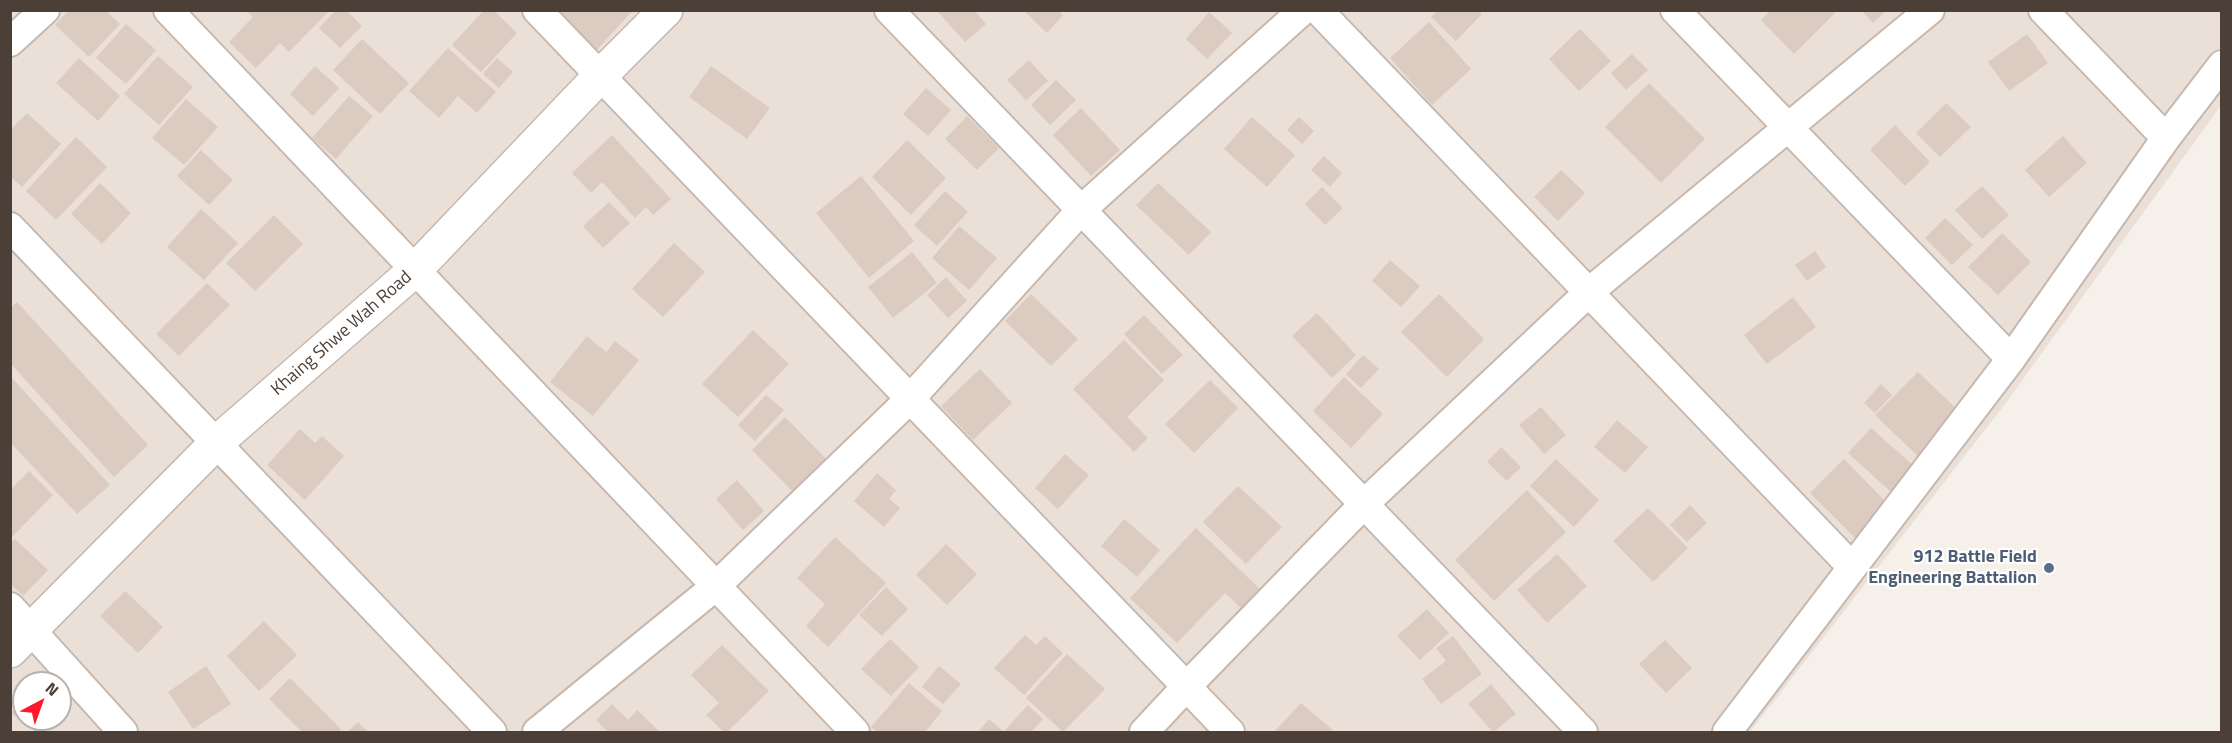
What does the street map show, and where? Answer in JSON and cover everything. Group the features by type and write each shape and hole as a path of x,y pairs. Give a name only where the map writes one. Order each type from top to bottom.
{"street":[{"path":"10,42 45,10"},
{"path":"168,10 855,732"},
{"path":"537,10 1230,732"},
{"name":"Khaing Shwe Wah Road","path":"18,629 216,443 415,270 666,10"},
{"path":"889,10 1584,732"},
{"path":"537,732 716,586 910,399 1081,210 1303,10"},
{"path":"1318,10 1852,567"},
{"path":"1676,10 2011,359"},
{"path":"1144,732 1364,504 1588,292 1930,10"},
{"path":"2043,10 2166,138"},
{"path":"1727,732 2011,359 2166,138 2222,65"},
{"path":"10,227 492,732"},
{"path":"18,629 123,732"}],"shaded area":[{"path":"2221,10 2222,104 2005,404 1750,732 11,732 10,11"}],"building":[{"path":"69,10 105,10 120,24 89,57 55,25"},
{"path":"246,10 330,10 289,52 280,43 256,68 229,42 253,17"},
{"path":"336,10 346,10 362,26 340,48 319,28"},
{"path":"484,10 493,10 517,33 481,72 452,45"},
{"path":"550,10 633,10 596,51"},
{"path":"936,10 974,10 986,24 965,42"},
{"path":"1023,10 1058,10 1063,15 1047,33"},
{"path":"1438,10 1478,10 1482,14 1456,41 1431,17"},
{"path":"1771,10 1833,10 1835,13 1794,54 1761,20"},
{"path":"1861,10 1887,10 1873,23"},
{"path":"1209,12 1232,33 1207,59 1186,39"},
{"path":"1429,22 1471,69 1432,105 1390,58"},
{"path":"126,24 156,50 126,84 96,58"},
{"path":"1580,29 1611,61 1579,91 1549,59"},
{"path":"2027,34 2048,63 2009,91 1988,62"},
{"path":"362,39 409,83 380,114 333,70"},
{"path":"448,48 496,92 477,113 458,96 439,118 409,91"},
{"path":"1632,54 1648,70 1626,90 1611,73"},
{"path":"158,56 193,87 159,125 124,94"},
{"path":"79,58 120,96 98,121 56,83"},
{"path":"497,58 513,72 499,88 483,74"},
{"path":"1029,60 1048,81 1026,100 1007,80"},
{"path":"315,66 339,88 313,116 290,94"},
{"path":"711,66 770,108 747,139 689,97"},
{"path":"1056,80 1076,100 1050,125 1031,105"},
{"path":"1649,83 1705,139 1661,183 1605,127"},
{"path":"926,88 951,110 928,136 903,114"},
{"path":"349,96 373,116 336,159 312,138"},
{"path":"186,99 218,127 184,165 152,138"},
{"path":"1946,103 1971,127 1940,157 1916,133"},
{"path":"1081,108 1120,150 1091,176 1053,135"},
{"path":"27,113 61,144 22,187 10,176 10,130"},
{"path":"967,116 999,148 977,170 945,139"},
{"path":"1252,117 1295,155 1267,187 1224,149"},
{"path":"1299,117 1314,131 1302,144 1287,130"},
{"path":"1895,125 1930,162 1905,186 1870,150"},
{"path":"612,135 671,199 653,215 646,207 635,218 602,182 591,193 572,173"},
{"path":"2063,136 2087,163 2049,197 2025,170"},
{"path":"76,137 107,167 56,220 26,191"},
{"path":"907,140 946,178 911,215 872,177"},
{"path":"201,150 233,180 209,205 177,176"},
{"path":"1324,156 1342,173 1330,187 1311,170"},
{"path":"1561,170 1585,193 1558,221 1534,197"},
{"path":"861,176 914,241 869,278 816,213"},
{"path":"100,183 131,213 102,244 71,214"},
{"path":"1158,183 1211,232 1189,255 1136,205"},
{"path":"1982,186 2009,215 1982,239 1955,210"},
{"path":"1322,187 1343,208 1325,225 1305,204"},
{"path":"945,191 968,212 937,246 914,225"},
{"path":"609,202 630,223 603,248 583,226"},
{"path":"201,209 238,243 204,280 167,247"},
{"path":"274,215 303,244 255,291 226,263"},
{"path":"1945,218 1973,245 1952,265 1925,238"},
{"path":"959,226 997,258 969,290 932,258"},
{"path":"2002,233 2031,262 1998,295 1968,267"},
{"path":"674,243 705,272 663,317 632,289"},
{"path":"1815,251 1826,267 1807,281 1795,265"},
{"path":"912,252 937,283 893,318 868,287"},
{"path":"1390,260 1420,286 1401,307 1372,281"},
{"path":"946,277 967,301 948,318 927,295"},
{"path":"207,283 230,305 179,356 156,334"},
{"path":"1031,294 1078,339 1051,366 1005,321"},
{"path":"1439,294 1484,339 1447,377 1401,332"},
{"path":"1793,297 1816,327 1767,364 1744,335"},
{"path":"17,302 148,445 114,477 10,363 10,308"},
{"path":"1317,313 1356,355 1332,378 1292,336"},
{"path":"1144,315 1183,355 1162,374 1124,334"},
{"path":"753,330 789,364 738,417 702,384"},
{"path":"587,336 606,352 615,341 639,360 593,416 550,382"},
{"path":"1124,340 1164,380 1127,417 1148,438 1134,452 1073,389"},
{"path":"1363,355 1379,369 1361,388 1346,374"},
{"path":"980,369 1012,403 973,440 941,406"},
{"path":"1918,372 1964,416 1922,460 1875,415"},
{"path":"10,376 110,485 77,514 10,442"},
{"path":"1344,377 1383,414 1351,448 1313,411"},
{"path":"1210,380 1238,408 1194,453 1165,424"},
{"path":"1881,384 1892,395 1875,413 1864,403"},
{"path":"766,395 784,410 755,441 738,425"},
{"path":"1541,407 1566,435 1544,454 1519,425"},
{"path":"785,417 827,460 794,493 752,450"},
{"path":"1617,420 1648,447 1625,473 1594,447"},
{"path":"1871,428 1914,466 1891,492 1848,453"},
{"path":"300,429 315,443 322,436 344,456 305,500 267,465"},
{"path":"1501,447 1521,467 1507,481 1487,462"},
{"path":"1065,454 1089,475 1058,509 1035,488"},
{"path":"1556,459 1599,500 1574,527 1530,486"},
{"path":"1844,459 1891,507 1857,540 1810,493"},
{"path":"29,471 53,495 10,539 10,490"},
{"path":"877,473 896,490 889,499 900,508 884,527 854,501"},
{"path":"737,480 764,511 743,530 716,499"},
{"path":"1238,486 1282,527 1246,564 1203,522"},
{"path":"1527,490 1566,532 1494,601 1455,560"},
{"path":"1690,505 1707,523 1687,542 1670,525"},
{"path":"1648,508 1688,548 1653,582 1613,541"},
{"path":"1124,519 1160,550 1137,577 1101,546"},
{"path":"1196,528 1260,589 1242,609 1225,593 1177,643 1130,598"},
{"path":"835,537 886,583 828,647 806,626 825,604 797,578"},
{"path":"15,539 48,570 23,596 10,583 10,544"},
{"path":"946,544 977,574 947,605 916,575"},
{"path":"1557,554 1587,586 1547,623 1517,590"},
{"path":"886,587 908,609 882,636 859,615"},
{"path":"125,591 163,627 138,653 100,616"},
{"path":"1427,609 1449,633 1420,660 1397,636"},
{"path":"264,621 297,655 259,691 227,656"},
{"path":"1025,635 1036,645 1045,636 1063,653 1024,695 994,668"},
{"path":"1453,636 1482,674 1441,704 1422,679 1446,661 1436,648"},
{"path":"890,639 919,667 891,696 861,669"},
{"path":"1665,640 1692,668 1666,693 1639,664"},
{"path":"722,645 769,691 727,732 724,732 706,715 719,703 691,675"},
{"path":"1067,654 1105,689 1063,732 1026,698"},
{"path":"206,666 231,704 193,729 168,692"},
{"path":"939,666 961,684 943,704 922,687"},
{"path":"290,678 341,729 338,732 302,732 269,699"},
{"path":"909,683 942,711 925,732 878,732 871,727"},
{"path":"1491,684 1516,714 1493,732 1468,704"},
{"path":"1301,703 1335,732 1274,732"},
{"path":"612,704 628,720 637,710 660,732 608,732 596,720"},
{"path":"1028,705 1043,719 1031,732 1005,730"},
{"path":"989,719 1004,732 978,732"},
{"path":"358,722 368,732 347,732"}],"place":[{"name":"912 Battle Field Engineering Battalion","path":"2049,568"}]}
